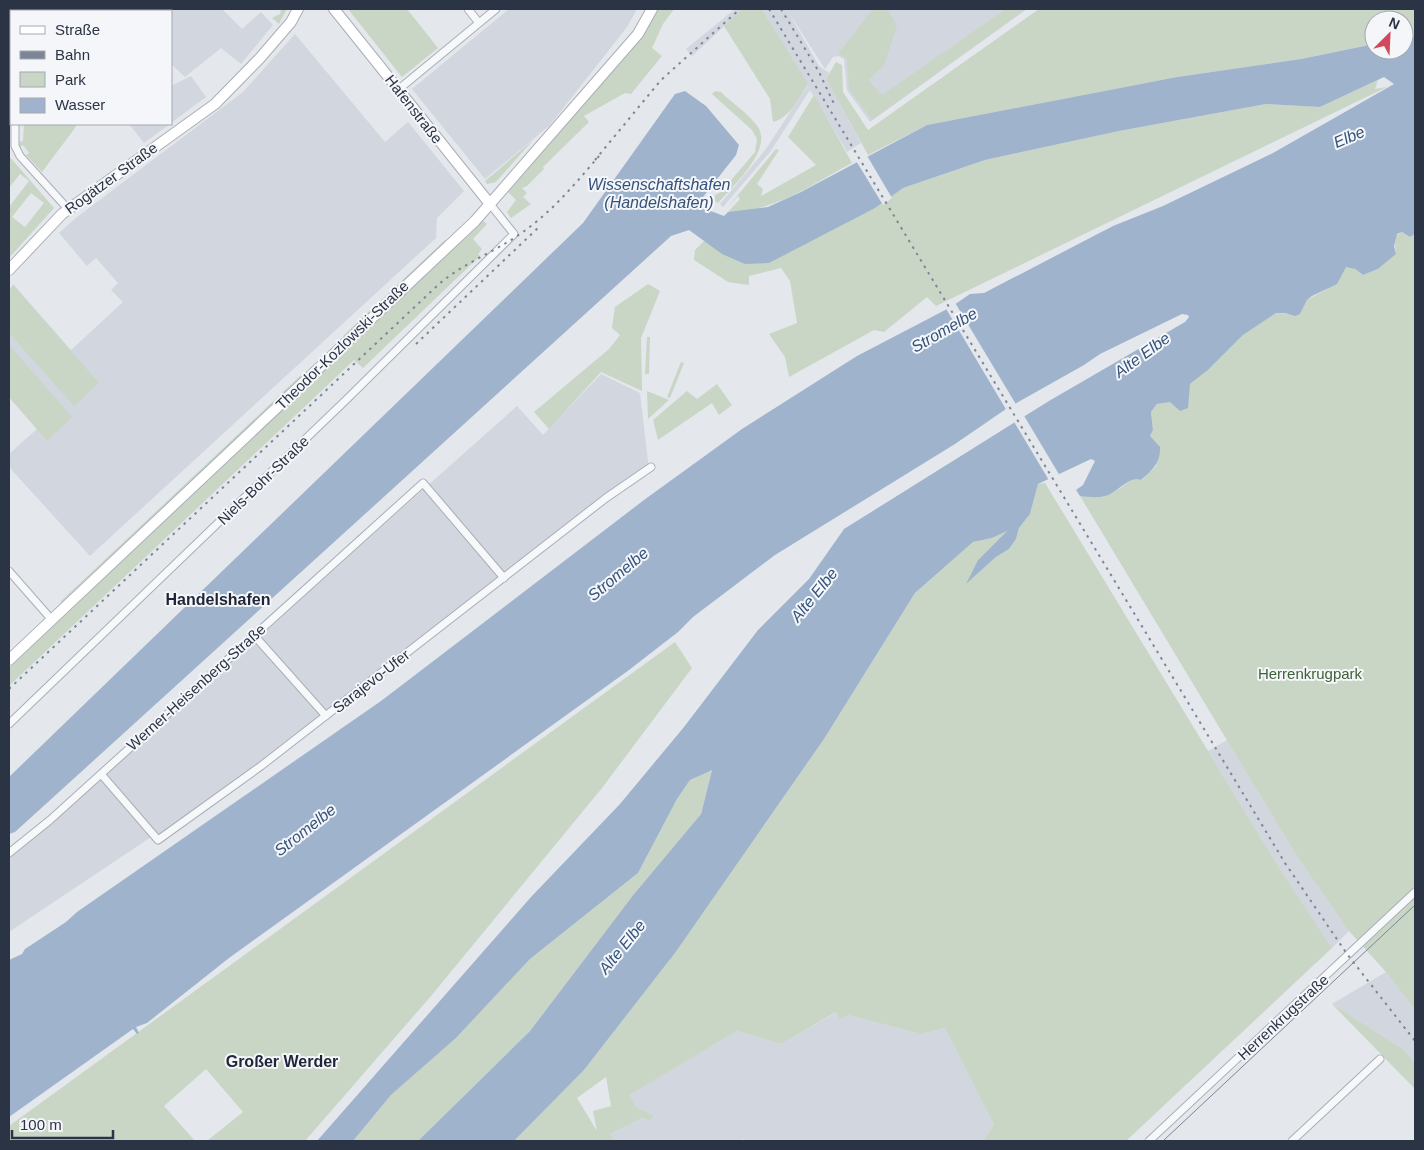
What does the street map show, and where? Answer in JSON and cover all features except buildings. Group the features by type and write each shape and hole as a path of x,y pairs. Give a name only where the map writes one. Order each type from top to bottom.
{"main road":[{"name":"Rogätzer Straße","path":"283,30 292,9"},
{"name":"Rogätzer Straße","path":"9,270 30,246 68,209 209,109 260,58 298,9"},
{"name":"Theodor-Kozlowski-Straße","path":"9,660 464,232 638,34 652,9"},
{"name":"Hafenstraße","path":"337,11 490,204"}],"street":[{"path":"468,9 479,23"},
{"path":"399,89 496,9"},
{"path":"15,125 13,131 15,146 20,156 68,209"},
{"name":"Niels-Bohr-Straße","path":"9,724 347,399 514,234 490,204"},
{"name":"Sarajevo-Ufer","path":"101,774 158,840 261,766 606,498 651,467"},
{"name":"Werner-Heisenberg-Straße","path":"9,853 101,774 253,634 423,483 504,578"},
{"path":"9,571 52,620"},
{"path":"253,634 326,716"},
{"name":"Herrenkrugstraße","path":"1150,1141 1415,892"},
{"path":"1292,1141 1380,1059"}],"shaded area":[{"path":"222,9 242,29 261,12 273,25 241,64 221,48 185,77 172,65 172,10 126,10"},
{"path":"509,9 637,9 627,27 550,125 485,179 412,89"},
{"path":"735,9 743,9 692,56 686,49"},
{"path":"762,9 1027,9 870,122 847,90 844,59 839,56 833,57 825,69 787,10 819,66 829,73 826,79 861,143 847,152 810,90 770,152 723,207 720,204 766,149 808,85"},
{"path":"295,34 385,142 408,122 464,191 437,218 436,238 90,556 9,467 9,454 37,429 9,397 9,291 13,284 71,350 123,302 111,290 118,283 96,258 87,266 59,233 77,217 243,92"},
{"path":"191,76 206,97 172,122 172,86"},
{"path":"130,125 169,125 144,143"},
{"path":"601,374 640,393 649,470 329,717 162,841 104,774 517,406 543,435"},
{"path":"1227,740 1296,855 1349,931 1332,948 1278,866 1208,751"},
{"path":"100,779 151,837 9,932 9,857"},
{"path":"1386,972 1415,1010 1415,1063 1403,1049 1332,1004"},
{"path":"837,1012 921,1034 945,1028 994,1125 983,1141 749,1141 743,1139 742,1141 614,1141 610,1134 642,1118 649,1121 652,1115 636,1107 628,1095 737,1031 781,1044"}],"green space":[{"path":"281,9 287,9 279,24 272,18 280,14"},
{"path":"348,9 407,9 438,48 402,77"},
{"path":"656,9 674,9 663,24 652,48 662,56 631,94 625,93 584,116 589,122 543,167 544,169 527,186 522,188 527,193 523,197 531,204 511,218 507,212 516,200 508,192 644,34"},
{"path":"743,9 762,9 808,84 789,112 773,122 770,99 724,26"},
{"path":"873,9 887,9 897,25 884,65 868,80 882,95 1006,9 1026,9 872,120 849,89 847,58 838,54"},
{"path":"1039,9 1415,9 1415,36 1414,10 1364,10 1364,46 1301,59 1177,77 927,125 868,155 826,79 836,62 842,65 843,92 868,130"},
{"path":"1378,80 1375,89 1387,87 936,306 927,297 884,332 874,330 789,377 785,357 769,334 797,323 790,281 781,268 749,276 749,285 728,282 694,260 695,250 705,240 722,254 874,208 903,188 985,160 1119,131 1266,104 1320,107"},
{"path":"715,91 721,92 750,118 758,127 761,136 756,157 749,168 718,203 715,201 715,195 721,192 755,152 757,139 752,130 712,94"},
{"path":"814,95 852,163 808,188 777,202 745,211 728,212 740,199 738,196 728,207 776,149 779,150 757,184 763,189 761,196 816,165 788,137"},
{"path":"24,125 76,125 42,172 26,155 29,153 23,145 18,148 18,142 23,141"},
{"path":"533,140 496,182 487,184 485,181"},
{"path":"9,156 54,208 9,258 9,207 29,181 20,174 9,188","holes":["31,193 44,203 25,227 12,217"]},
{"path":"482,220 487,224 473,239 482,249 478,254 480,256 363,368 354,360 9,686 9,668 259,428 336,360"},
{"name":"Herrenkrugpark","path":"1402,232 1410,237 1415,234 1415,1010 1386,972 1349,931 1296,855 1080,496 1112,492 1134,479 1142,480 1156,466 1150,436 1153,430 1151,412 1157,404 1187,398 1190,384 1208,370 1243,335 1276,313 1300,314 1307,300 1327,289 1346,267 1352,267 1363,275 1378,269 1396,254 1394,237"},
{"path":"446,241 343,338 344,335"},
{"path":"648,284 660,291 641,338 642,391 601,372 549,429 534,412 609,349 620,335 612,328 615,307"},
{"path":"13,285 99,383 74,406 9,333 9,292"},
{"path":"647,337 650,337 649,374 645,374"},
{"path":"9,345 72,417 47,441 9,397"},
{"path":"681,362 684,363 670,398 667,397"},
{"path":"303,375 61,603 61,601"},
{"path":"717,384 732,405 719,415 712,403 658,440 653,420 687,391 697,399"},
{"path":"647,391 669,400 648,419"},
{"path":"1045,483 1278,866 1332,948 1126,1141 983,1141 994,1125 945,1028 921,1034 848,1015 840,1019 836,1012 781,1044 737,1031 629,1095 636,1107 653,1115 650,1121 642,1118 610,1134 614,1141 514,1141 584,1070 675,953 824,739 915,593 973,542 992,538 1008,530 978,560 967,583 996,557 1009,549 1016,539 1019,528 1030,514 1038,484","holes":["606,1077 611,1106 593,1111 597,1131 577,1098"]},
{"path":"675,642 692,668 602,788 431,996 305,1141 207,1141 243,1112 206,1069 164,1106 195,1141 9,1141 9,1126"},
{"path":"712,769 701,814 634,894 530,1031 418,1141 353,1141 391,1095 456,1038 530,959 638,873 677,799 690,780"},
{"path":"1332,1004 1403,1049 1415,1063 1415,1089"}],"water":[{"path":"1414,36 1415,234 1410,237 1402,232 1397,234 1394,246 1396,254 1378,269 1363,275 1355,269 1346,267 1337,284 1307,300 1300,314 1295,316 1276,313 1243,335 1208,370 1190,384 1188,408 1180,411 1170,402 1157,404 1151,412 1153,430 1150,436 1160,447 1159,457 1152,470 1141,480 1132,480 1105,496 1080,496 1076,490 1083,485 1095,461 1091,459 1038,484 1030,514 1019,528 1016,539 1009,549 996,557 966,584 978,560 1007,531 992,538 973,542 915,593 824,739 675,953 584,1070 514,1141 418,1141 530,1031 634,894 701,814 712,770 690,780 677,799 638,873 530,959 456,1038 391,1095 353,1141 317,1141 531,897 620,804 684,727 758,630 809,579 844,529 1049,401 1185,322 1189,317 1188,315 1182,314 1100,354 1006,409 955,444 775,555 693,617 678,632 629,670 229,958 147,1023 136,1027 139,1033 137,1034 133,1029 9,1117 9,960 22,954 25,949 66,922 77,912 381,701 644,500 742,429 857,356 951,307 970,294 984,293 1113,226 1163,206 1273,153 1394,84 1384,77 1320,107 1266,104 1119,131 985,160 903,188 875,208 769,263 745,264 722,254 689,230 671,236 15,832 9,834 9,777 583,223 675,94 685,91 706,106 739,145 736,155 703,197 708,210 724,216 728,212 768,207 801,192 927,125 1177,77 1301,59 1364,46 1364,60 1414,60"}],"pier":[{"path":"866,154 892,198 883,205 855,159"},
{"path":"954,301 1017,406 1007,411 945,307"},
{"path":"1023,414 1060,476 1050,482 1013,420"}],"tram line":[{"path":"1163,1141 1415,905"}],"railway":[{"path":"595,160 661,80 740,9"},
{"path":"769,9 1285,863 1347,954 1415,1041"},
{"path":"781,9 819,72 835,106"},
{"path":"9,689 438,285 458,270 510,241 531,226 562,198 599,156"},
{"path":"416,344 541,225"}],"district":[{"name":"Handelshafen","path":"218,599"},
{"name":"Großer Werder","path":"282,1061"}],"water label":[{"name":"Elbe","path":"1349,137"},
{"name":"Wissenschaftshafen (Handelshafen)","path":"659,193"},
{"name":"Stromelbe","path":"944,330"},
{"name":"Alte Elbe","path":"1142,355"},
{"name":"Stromelbe","path":"618,574"},
{"name":"Alte Elbe","path":"814,595"},
{"name":"Stromelbe","path":"305,830"},
{"name":"Alte Elbe","path":"622,947"}]}
